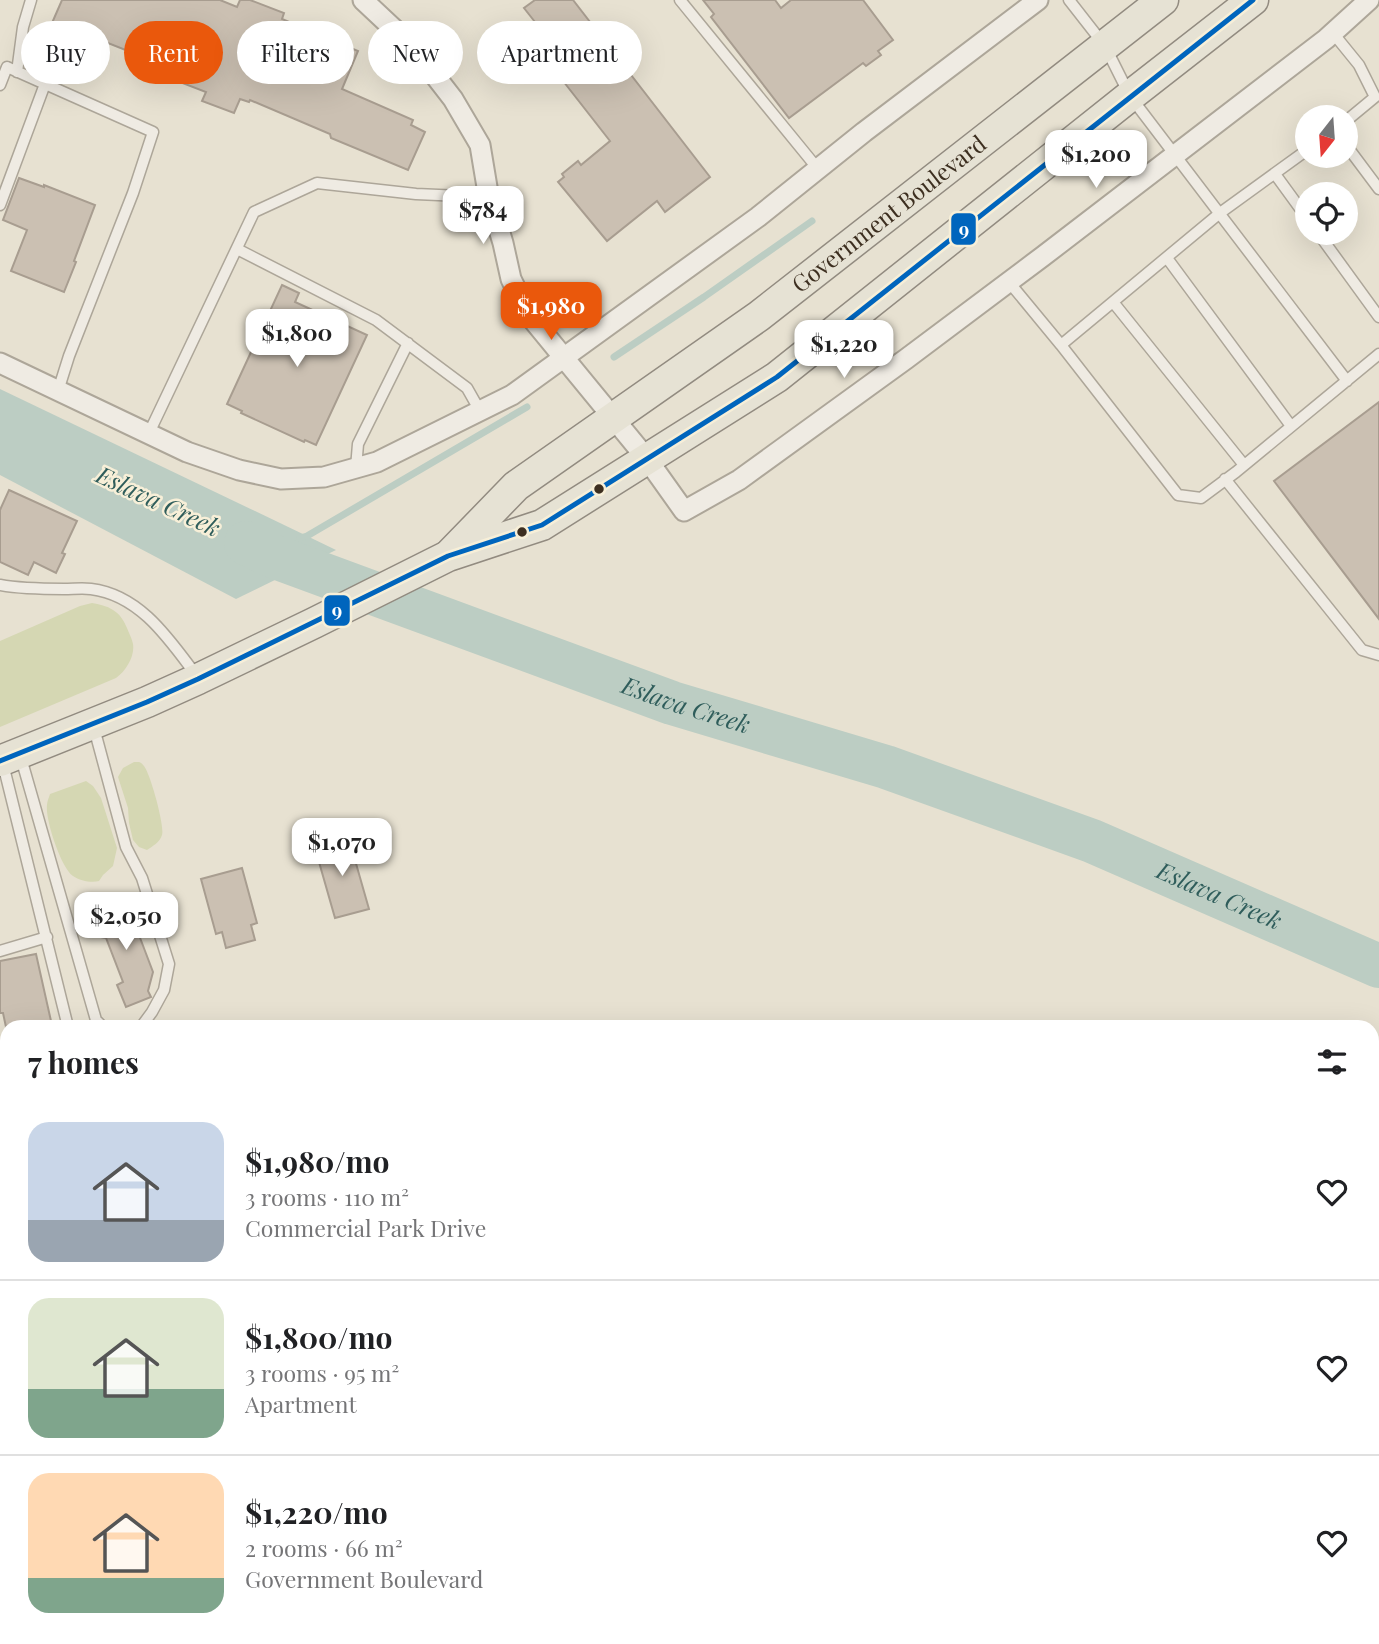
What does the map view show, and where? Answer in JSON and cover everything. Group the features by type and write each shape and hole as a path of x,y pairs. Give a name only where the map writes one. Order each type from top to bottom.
{"main road":[{"name":"Government Boulevard","path":"448,556 516,486 759,316 1163,0"},
{"name":"Government Boulevard","path":"7,758 198,679 448,556 542,525 777,377 1253,0"}],"street":[{"path":"363,0 412,46 453,99 480,145 488,193 511,279 528,314 647,459 684,511 739,480 906,359 1332,33 1369,0"},
{"path":"0,363 187,452 226,465 281,479 324,477 377,462 512,395 758,217 1038,0"}],"lane":[{"path":"17,72 23,27 31,0"},
{"path":"680,0 818,169"},
{"path":"1069,0 1105,46 1130,96 1347,380"},
{"path":"1332,33 1359,65 1377,96 1358,111"},
{"path":"0,85 7,67 21,74"},
{"path":"0,205 45,84 152,132 133,193 58,390"},
{"path":"1061,345 1220,213 1295,159"},
{"path":"1358,161 1379,189"},
{"path":"1275,173 1295,201"},
{"path":"149,433 254,212 317,183 416,194 461,196 488,193"},
{"path":"1327,245 1379,317"},
{"path":"237,250 376,320 467,388 480,411"},
{"path":"1167,258 1291,426"},
{"path":"1009,282 1178,495 1201,498 1379,354"},
{"path":"1113,302 1244,465"},
{"path":"356,468 358,443 408,343"},
{"path":"1225,480 1362,650 1379,655"},
{"path":"0,585 30,589 92,589 116,595 132,604 166,635 198,679"},
{"path":"93,724 126,847 142,878 169,964 164,990 146,1020"},
{"path":"7,758 66,1020"},
{"path":"7,758 96,1020"},
{"path":"0,951 47,937"}],"green space":[{"path":"92,603 113,610 125,623 133,649 126,667 116,678 0,727 0,641"},
{"path":"134,762 140,763 147,771 161,821 162,835 156,844 147,850 139,847 133,840 128,808 118,777 123,768"},
{"path":"86,781 101,798 117,848 113,866 96,882 79,879 68,871 55,843 47,812 50,794"}],"water":[{"path":"0,389 336,550 236,599 0,475"}],"building":[{"path":"62,0 220,0 237,7 240,0 250,0 284,13 282,19 287,21 237,21 237,84 344,84 342,89 413,120 411,125 425,132 408,170 250,100 240,99 234,113 202,101 206,92 185,84 223,84 223,21 124,21 124,49 110,44 110,21 53,21"},
{"path":"535,0 573,0 589,21 534,21 524,8"},
{"path":"703,0 775,0 781,8 791,0 863,0 893,40 878,51 881,55 866,66 863,63 789,118 711,17 714,14"},
{"path":"565,84 638,84 710,177 665,212 657,201 607,241 558,182 564,177 562,174 578,161 581,165 610,141"},
{"path":"19,178 95,205 64,292 11,271 27,230 3,220"},
{"path":"282,285 299,293 295,302 367,335 316,445 241,413 242,411 227,404"},
{"path":"1379,402 1379,619 1274,481"},
{"path":"9,490 77,521 56,573 34,562 28,575 0,562 0,510"},
{"path":"349,839 369,909 335,918 315,848"},
{"path":"242,868 257,923 251,925 255,940 226,948 222,932 216,934 201,879"},
{"path":"122,904 138,916 134,922 153,972 148,991 151,997 126,1007 117,985 123,982 106,938 90,935 94,916"},
{"path":"36,954 51,1020 4,1020 3,1013 0,1013 0,961"}],"waterway":[{"path":"614,357 812,221"},
{"path":"300,538 527,407"},
{"name":"Eslava Creek","path":"246,543 270,555 672,703 886,767 1092,841 1379,966"}],"transit line":[{"name":"9","path":"0,761 198,679 448,556 542,525 777,377 1253,0"}]}
